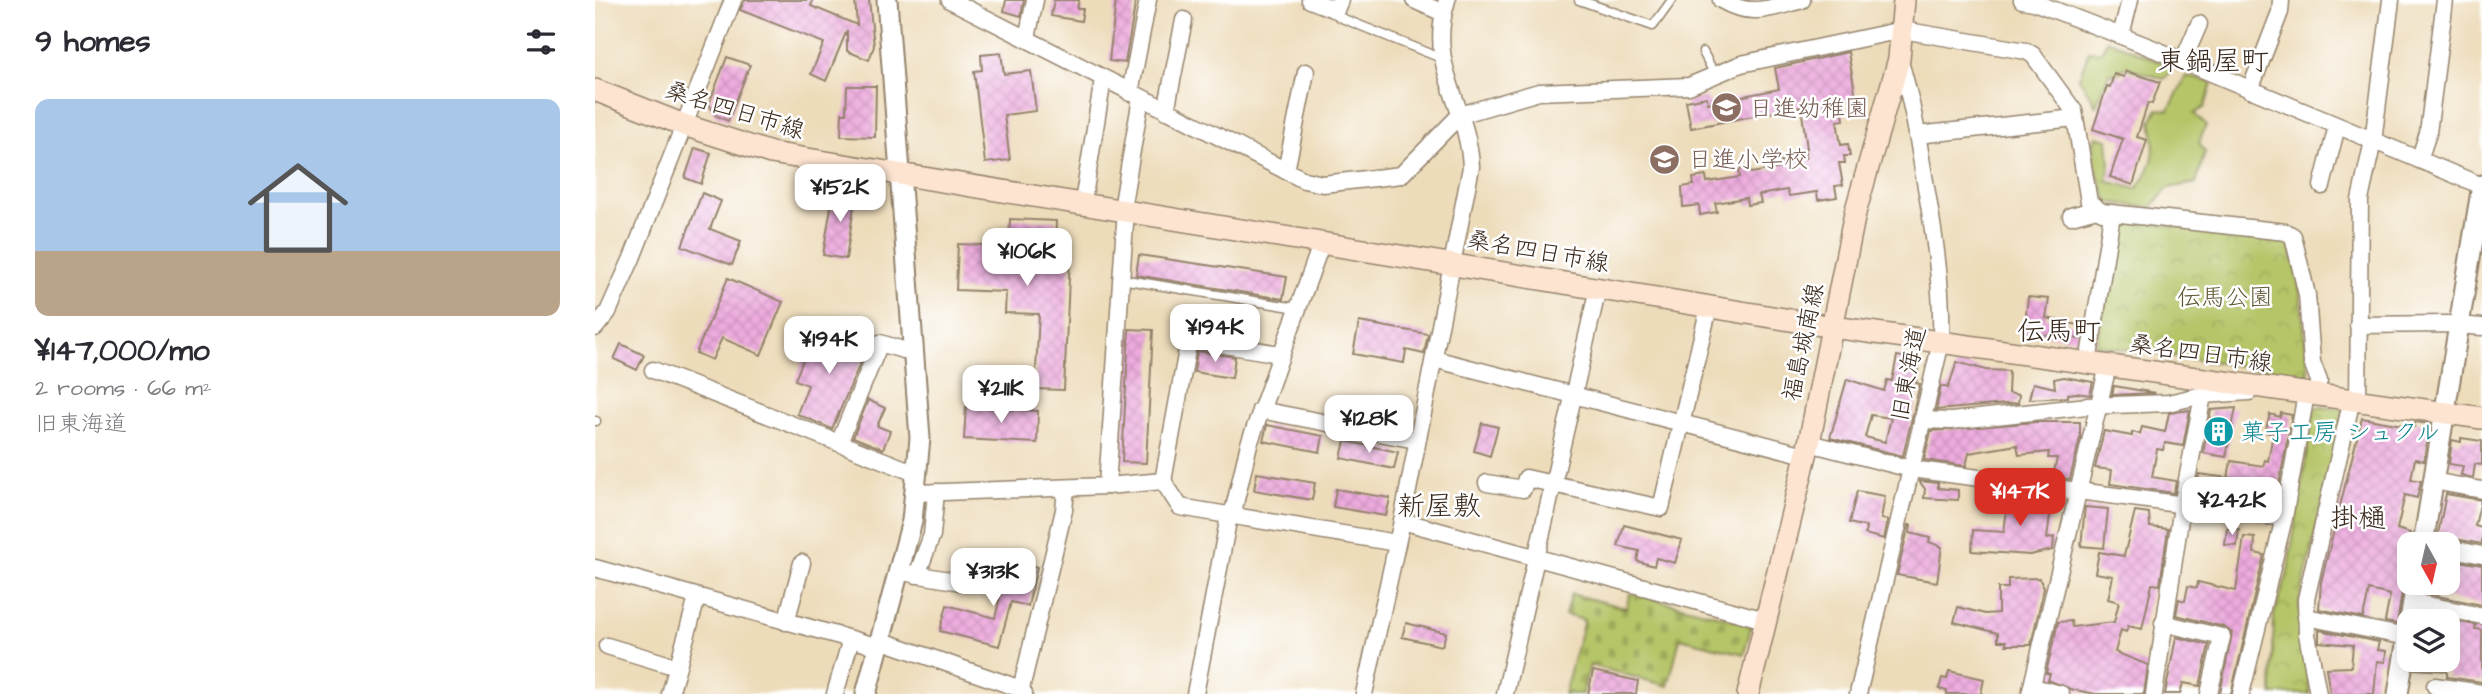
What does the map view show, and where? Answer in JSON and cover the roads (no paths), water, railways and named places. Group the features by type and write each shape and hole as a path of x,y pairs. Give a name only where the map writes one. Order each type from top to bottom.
{"main road":[{"name":"福島城南線","path":"1748,694 1807,449 1855,213 1899,59 1904,0"},
{"name":"桑名四日市線","path":"595,90 684,125 771,153 1833,327 2098,364 2205,387 2279,391 2312,388 2355,400 2444,415 2482,418"}],"street":[{"path":"595,328 613,302 733,0"},
{"path":"887,0 920,438 908,573"},
{"path":"950,0 1304,180 1323,184 1401,175 1460,115 1539,92 1689,86 1741,64 1902,30 2026,51 2033,55 2066,100 2075,118 2089,202 2105,212"},
{"path":"1027,38 1035,0"},
{"path":"1107,486 1124,209 1148,0"},
{"path":"1310,0 1338,5"},
{"path":"1364,694 1402,521 1471,167 1460,115 1441,58 1439,34 1445,6 1415,0"},
{"path":"1721,0 1742,11 1770,9 1802,0"},
{"path":"2022,0 2121,35 2482,185 2427,532"},
{"path":"2121,35 2130,0"},
{"path":"2250,90 2280,12 2281,0"},
{"path":"2318,694 2306,617 2306,599 2355,400 2360,200 2373,141 2391,0"},
{"path":"2419,160 2428,133 2445,0"},
{"path":"1166,111 1184,20"},
{"path":"2183,61 2199,24"},
{"name":"旧東海道","path":"1858,694 1941,342 1942,310 1917,135 1910,92 1899,59"},
{"path":"1286,171 1305,72"},
{"path":"1083,202 1104,79"},
{"path":"1917,135 2075,118"},
{"path":"2322,186 2337,126"},
{"path":"2061,694 2031,691 2100,406 2098,364 2105,212"},
{"path":"2071,216 2105,212 2286,232 2293,236 2308,295 2312,388 2284,518 2241,694"},
{"path":"1195,694 1229,516 1234,508 1241,472 1260,410 1322,242"},
{"path":"1505,694 1598,288"},
{"path":"1487,483 1523,489 1526,478 1661,508 1709,307"},
{"path":"2358,325 2459,324 2482,327"},
{"path":"1280,354 1189,340 1163,481 1180,507 1397,543"},
{"path":"839,443 880,343 903,350 914,348"},
{"path":"1434,359 1683,423 1911,469 2284,518"},
{"path":"653,370 839,443 936,492 1066,489 1163,481"},
{"path":"1922,420 1951,421 2100,406 2168,403 2205,387"},
{"path":"2154,694 2182,506 2205,387"},
{"path":"1260,410 1416,440"},
{"path":"2433,481 2482,490"},
{"path":"595,568 786,622 851,639 879,643 1022,692 1065,510 1066,489"},
{"path":"866,694 879,643 908,573 932,535 936,492"},
{"path":"1402,521 1765,620"},
{"path":"2461,551 2482,555"},
{"path":"786,622 802,563"},
{"path":"908,573 967,583"},
{"path":"2422,595 2482,616"},
{"path":"670,694 697,598"},
{"path":"2306,617 2397,635"},
{"path":"2163,623 2222,637 2209,694"},
{"path":"835,694 851,639"},
{"path":"607,646 677,667"},
{"path":"2398,694 2401,672"},
{"path":"2435,686 2482,693"}],"lane":[{"path":"1579,0 1653,26 1672,0"},
{"path":"1338,5 1339,17 1441,58"},
{"path":"1703,52 1715,75"},
{"path":"1121,279 1297,307"}],"place":[{"name":"日進幼稚園","path":"1726,108"},
{"name":"日進小学校","path":"1665,159"},
{"name":"菓子工房 シュクル","path":"2218,432"}],"district":[{"name":"東鍋屋町","path":"2213,60"},
{"name":"伝馬町","path":"2059,330"},
{"name":"新屋敷","path":"1439,505"},
{"name":"掛樋","path":"2358,517"}],"park label":[{"name":"伝馬公園","path":"2225,297"}]}
